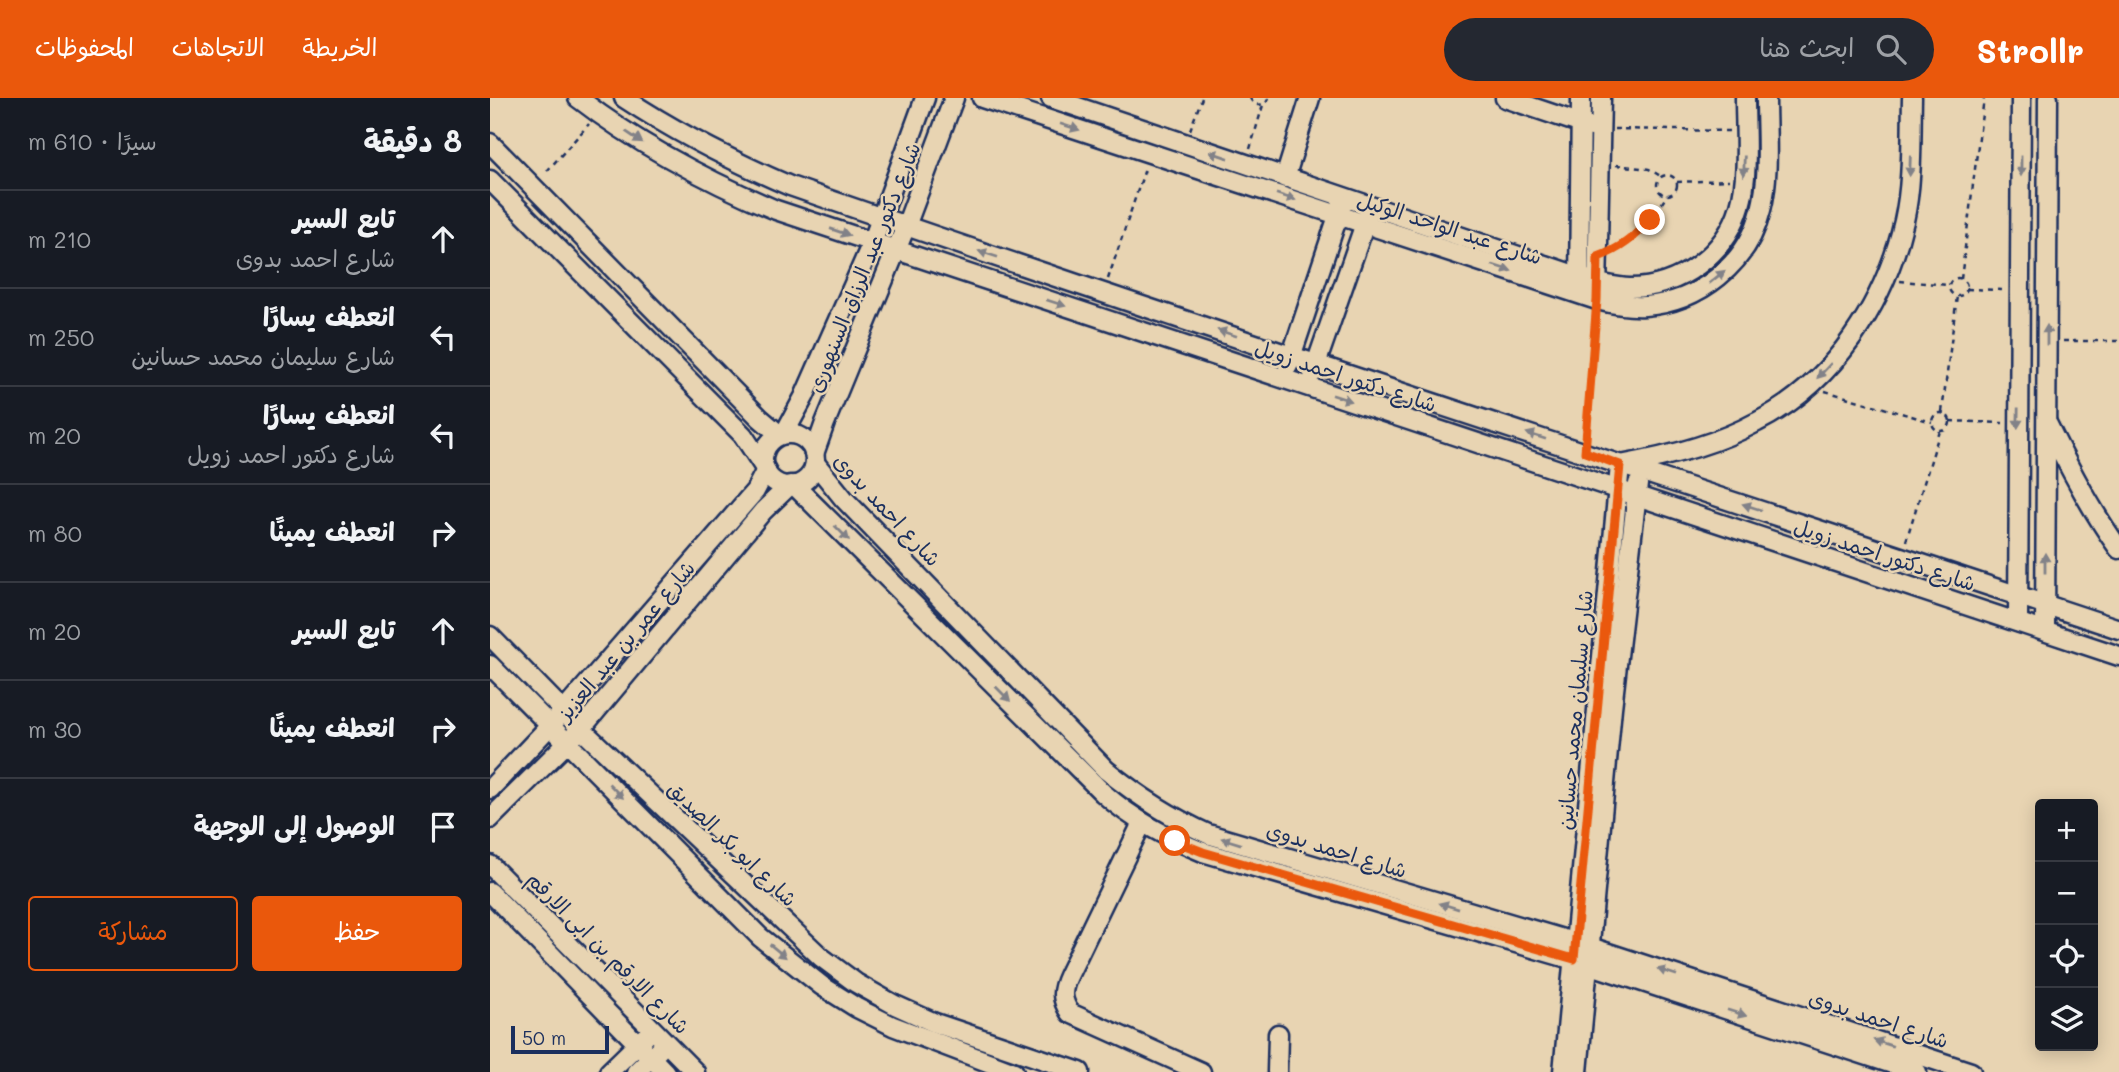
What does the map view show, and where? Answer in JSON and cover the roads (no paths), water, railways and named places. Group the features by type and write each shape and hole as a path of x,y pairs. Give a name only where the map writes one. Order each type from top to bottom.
{"street":[{"name":"شارع دكتور احمد زويل","path":"578,98 643,144 686,169 776,210 2119,656"},
{"name":"شارع دكتور احمد زويل","path":"624,98 664,124 790,186 1620,465 1902,555 2119,629"},
{"name":"شارع دكتور عبد الرزاق السنهورى","path":"782,435 804,397 872,243 925,98"},
{"name":"شارع دكتور عبد الرزاق السنهورى","path":"815,459 825,423 897,251 954,98"},
{"name":"شارع عبد الواحد الوكيل","path":"982,98 1150,153 1368,214 1579,285 1623,306 1664,304 1701,289 1733,264 1755,230 1765,191 1766,98"},
{"name":"شارع عبد الواحد الوكيل","path":"1051,98 1285,178 1342,206"},
{"path":"1285,178 1310,98"},
{"path":"1505,98 1601,129"},
{"name":"شارع عبد الواحد الوكيل","path":"1597,292 1653,285 1677,278 1698,266 1717,249 1731,229 1740,206 1744,180 1745,98"},
{"path":"1620,465 1667,456 1726,437 1759,422 1790,402 1843,351 1864,320 1885,279 1905,218 1912,98"},
{"path":"2018,622 2021,98"},
{"path":"2045,631 2049,98"},
{"path":"1579,285 1579,99 1601,103 1597,292"},
{"path":"490,143 760,418 782,435 799,436 811,446 815,459 806,480 792,485 775,481 743,435 490,180"},
{"path":"1284,379 1342,206"},
{"path":"1308,387 1368,214"},
{"path":"2046,420 2102,526 2119,549"},
{"path":"765,468 768,445 782,435"},
{"name":"شارع احمد بدوى","path":"815,459 844,499 1106,770 1154,806 1208,834 1582,953 1971,1072"},
{"name":"شارع سليمان محمد حسانين","path":"1582,953 1620,465"},
{"name":"شارع عمر بن عبد العزيز","path":"490,789 551,726 755,491 765,468"},
{"name":"شارع سليمان محمد حسانين","path":"1582,953 1639,471"},
{"name":"شارع عمر بن عبد العزيز","path":"490,819 581,729 763,511 792,485"},
{"name":"شارع احمد بدوى","path":"792,485 1103,793 1121,809 1175,841 1203,852 1582,953 1917,1072"},
{"name":"شارع ابو بكر الصديق","path":"490,636 581,729 821,957 856,983 935,1023 1080,1072"},
{"path":"490,665 760,937 822,986 857,1008 967,1064 1014,1072"},
{"path":"1142,823 1062,988 1062,1000 1070,1013 1201,1072"},
{"name":"شارع الارقم بن ابى الارقم","path":"490,865 695,1072"},
{"name":"شارع الارقم بن ابى الارقم","path":"490,892 665,1072"},
{"path":"1563,1072 1582,953"},
{"path":"1578,1072 1582,953"},
{"path":"609,1072 652,1030"},
{"path":"1277,1072 1279,1034"},
{"path":"967,1064 978,1036"},
{"path":"636,1072 666,1043"}]}
